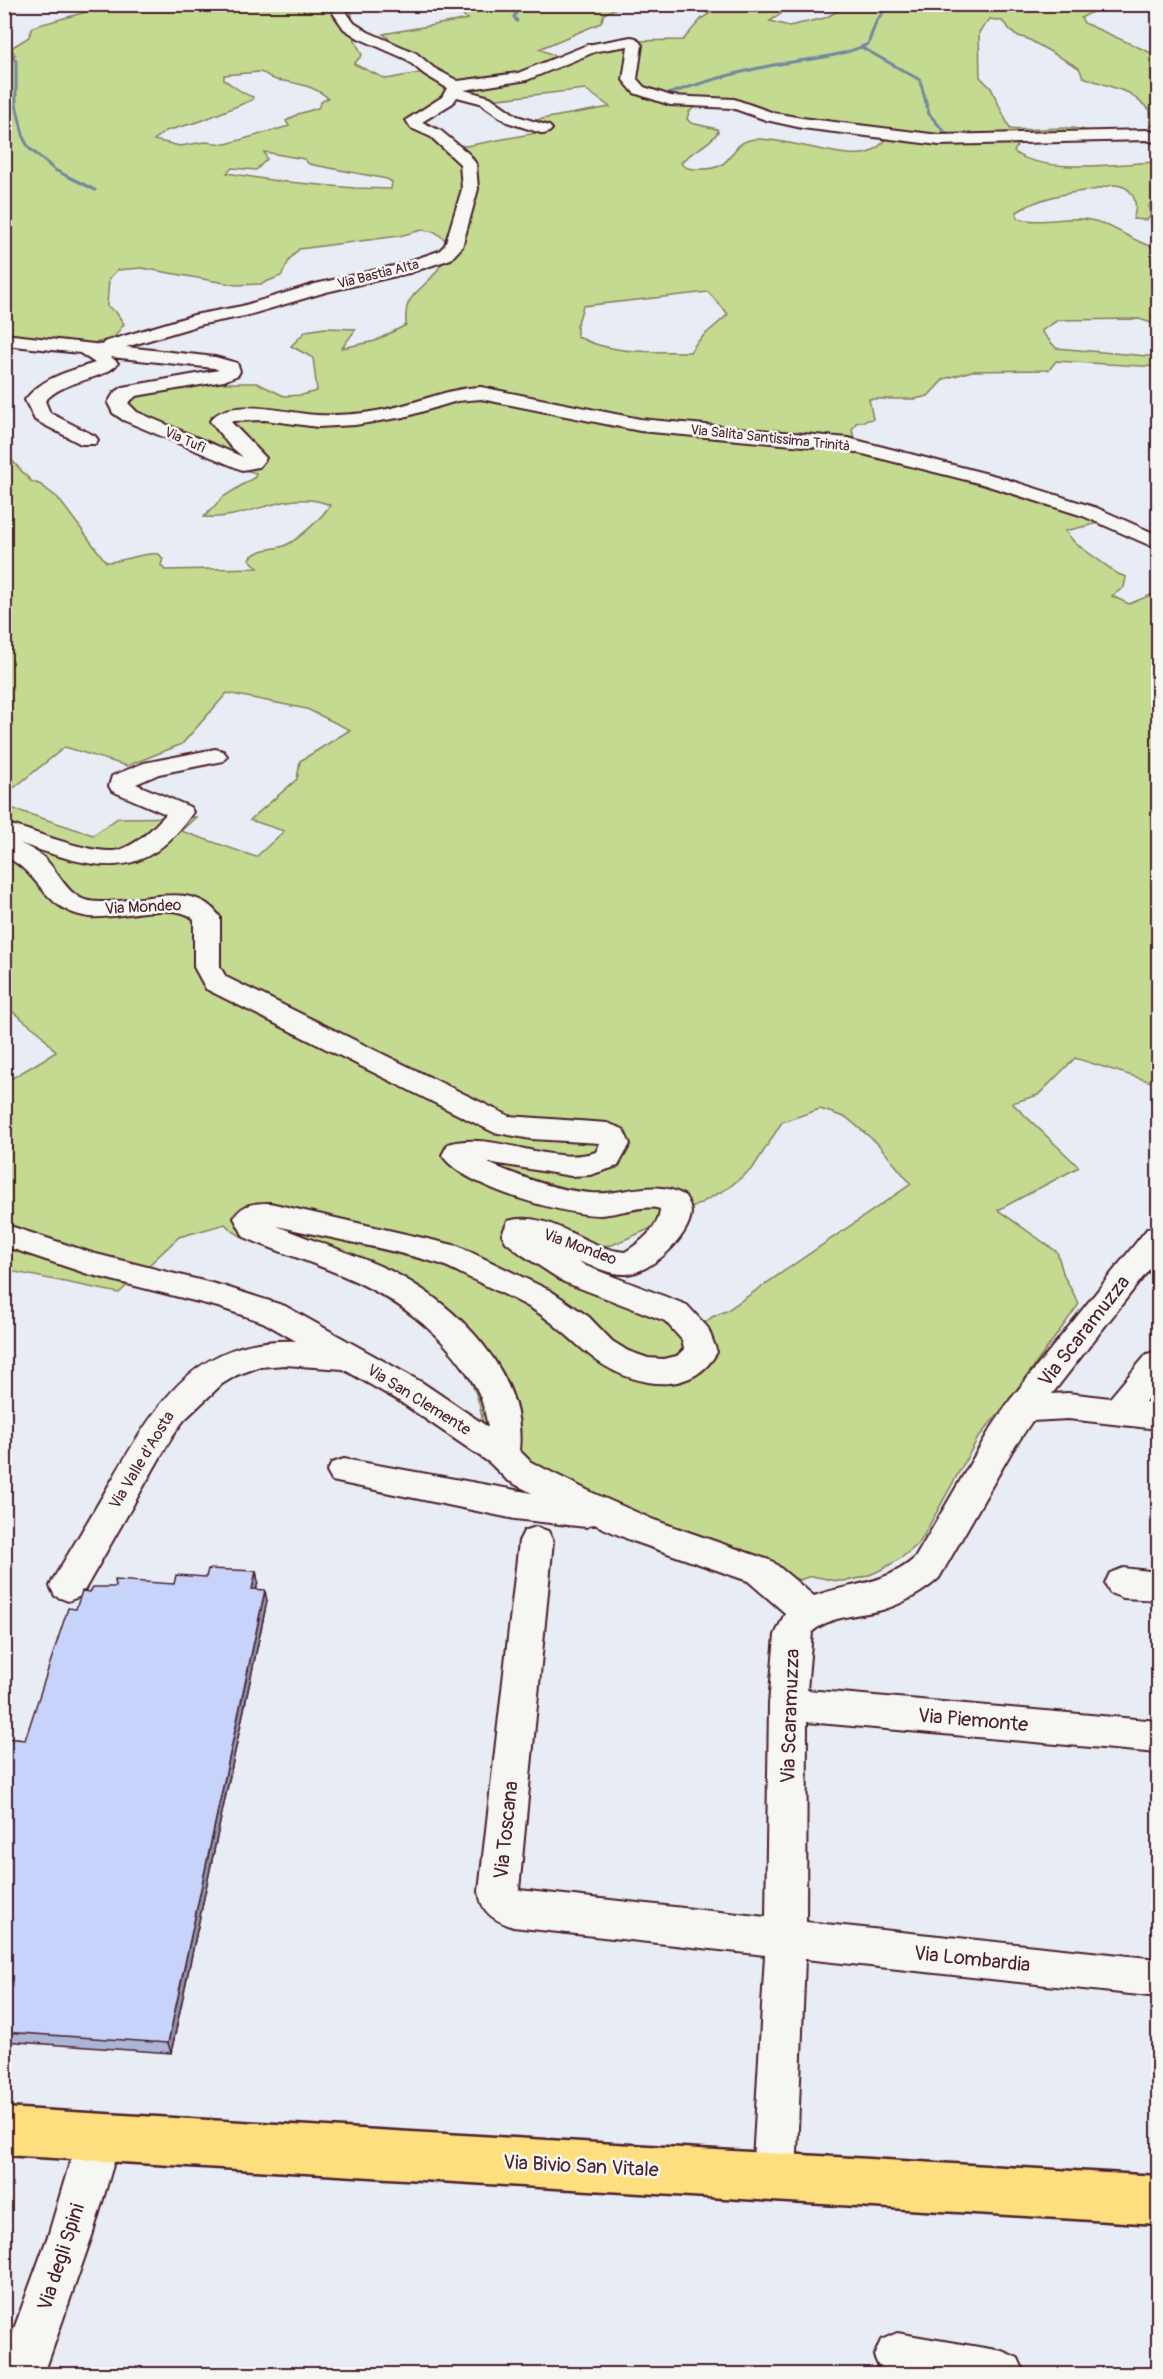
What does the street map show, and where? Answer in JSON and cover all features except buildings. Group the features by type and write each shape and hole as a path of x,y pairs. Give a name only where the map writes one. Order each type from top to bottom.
{"main road":[{"name":"Via Bivio San Vitale","path":"4,2131 1158,2200"}],"street":[{"path":"341,4 340,10 343,17 354,29 411,56 454,88 485,100 512,119 544,129"},
{"path":"454,88 525,76 590,50 631,41 636,48 630,80 639,90 670,100 734,104 771,117 802,123 939,140 1146,135 1158,138"},
{"name":"Via Bastia Alta","path":"100,350 200,319 245,311 321,288 403,269 445,255 453,247 470,189 468,164 435,134 416,125 414,120 448,100 454,88"},
{"name":"Via Tufi","path":"4,339 215,363 230,367 231,371 224,375 130,391 121,397 118,403 120,409 130,416 242,464 252,464 256,458 236,441 220,421 228,414 244,413 321,421 393,414 457,393 481,393 512,399"},
{"path":"79,347 109,363 43,390 35,400 42,416 88,440"},
{"name":"Via Salita Santissima Trinità","path":"512,399 640,425 848,444 973,476 1089,512 1158,543"},
{"path":"4,830 70,850 116,858 125,857 141,849 181,812 153,798 123,789 121,781 153,768 215,756"},
{"name":"Via Mondeo","path":"4,846 35,863 61,897 75,906 111,910 179,903 197,908 205,914 208,924 207,967 216,983 406,1079 503,1125 531,1129 607,1132 614,1138 615,1144 608,1159 589,1166 555,1165 484,1150 458,1151 457,1155 463,1163 508,1182 584,1203 626,1202 655,1196 666,1198 674,1203 676,1214 670,1227 657,1243 629,1262 622,1263 529,1228 519,1230 517,1234 574,1274 676,1313 698,1336 700,1352 687,1367 663,1371 648,1370 617,1360 601,1350 578,1325 540,1299 447,1254 270,1214 255,1214 249,1218 255,1229 366,1273 395,1287 435,1319 478,1361 491,1382 504,1421 506,1440 502,1454"},
{"name":"Via San Clemente","path":"4,1235 88,1263 223,1297 264,1311 411,1392 502,1454 519,1471 610,1516 662,1537 760,1571 809,1613"},
{"name":"Via Scaramuzza","path":"774,2178 786,1939 788,1704 793,1635 798,1623 809,1613 821,1608 882,1595 917,1577 927,1568 1000,1442 1022,1409 1158,1237"},
{"name":"Via Valle d'Aosta","path":"68,1587 161,1426 174,1407 195,1385 222,1367 265,1355 290,1353 349,1357"},
{"path":"1118,1412 1158,1363"},
{"path":"1022,1409 1068,1406 1158,1416"},
{"path":"344,1472 515,1505 610,1516"},
{"name":"Via Toscana","path":"536,1541 500,1900 513,1909 786,1939"},
{"path":"1123,1583 1158,1586"},
{"name":"Via Piemonte","path":"788,1704 1158,1737"},
{"name":"Via Lombardia","path":"786,1939 1158,1978"},
{"name":"Via degli Spini","path":"21,2374 71,2233 99,2138"},
{"path":"897,2356 1002,2374"}],"green space":[{"path":"1102,4 1103,6 1081,18 1084,23 1158,56 1158,136 1151,122 1150,110 1129,93 1083,77 1079,68 1028,39 1015,35 1002,21 990,19 979,32 980,77 991,88 1010,129 1080,129 1087,131 1093,138 1072,142 1018,144 1014,152 1027,159 1063,166 1158,162 1158,198 1149,205 1150,217 1146,220 1133,219 1135,202 1131,192 1115,185 1044,199 1017,212 1017,218 1036,221 1085,219 1095,221 1158,248 1158,325 1139,319 1058,320 1041,331 1056,348 1158,357 1158,367 1056,361 1049,370 972,371 944,379 928,396 915,399 869,399 873,419 856,423 852,430 855,442 952,471 1103,522 1065,531 1075,543 1118,574 1126,577 1124,587 1112,596 1129,604 1158,592 1158,1084 1075,1058 1038,1095 1012,1103 1079,1167 998,1210 1057,1252 1064,1276 1079,1304 1011,1398 978,1438 920,1542 904,1556 884,1568 851,1580 836,1581 815,1577 800,1580 701,1551 594,1508 483,1429 477,1397 463,1368 443,1343 417,1320 359,1284 300,1257 241,1236 225,1224 179,1237 119,1293 5,1270 5,1086 9,1080 56,1052 40,1033 5,1006 5,806 93,835 118,818 196,817 181,831 256,857 284,831 250,820 297,779 300,761 350,730 307,709 227,693 182,744 127,766 65,747 5,795 4,452 31,481 41,485 58,498 106,562 146,554 159,554 163,559 161,565 165,570 258,568 249,559 253,555 290,543 309,528 330,505 298,500 220,517 204,517 223,497 255,477 256,473 241,469 114,400 170,383 257,383 284,396 317,391 313,358 291,346 306,331 325,328 356,329 342,348 375,341 406,325 407,308 411,298 437,271 452,245 435,232 422,230 399,236 299,249 290,259 281,276 261,284 236,285 142,268 117,270 109,279 107,306 116,312 124,324 113,339 90,344 5,337 5,56 15,55 11,48 29,37 32,27 106,5 351,5 354,38 362,55 354,64 386,79 431,71 383,34 468,19 447,5 622,5 604,14 601,23 539,49 568,61 597,50 635,41 683,40 702,18 709,14 701,10 700,5 778,5 781,14 770,21 789,26 825,18 849,5","holes":["259,72 276,80 310,87 328,98 321,102 318,108 298,114 286,121 289,126 226,144 205,142 180,146 154,140 166,131 201,121 252,100 253,97 224,80 224,75","585,89 610,107 524,122 547,131 466,146 459,145 457,148 414,120 451,94 490,100","696,106 747,109 883,138 885,141 872,151 847,154 768,139 755,139 739,145 720,166 691,169 681,163 718,132 717,129 691,123 687,119 689,112","264,152 304,159 309,164 387,179 392,182 391,189 277,181 227,173 232,168 256,170 267,159","708,292 728,314 690,352 632,351 603,346 577,336 577,326 583,306","820,1109 847,1118 878,1144 911,1184 701,1326 545,1250 612,1245 670,1220 728,1188 753,1168 782,1122"]}],"waterway":[{"path":"509,4 516,13 514,17 517,21"},
{"path":"662,96 742,72 832,56 856,49 868,44 876,22 889,4"},
{"path":"4,44 16,61 16,104 24,139 29,148 55,170 95,190"},
{"path":"861,47 920,80 929,114 951,139"}]}
